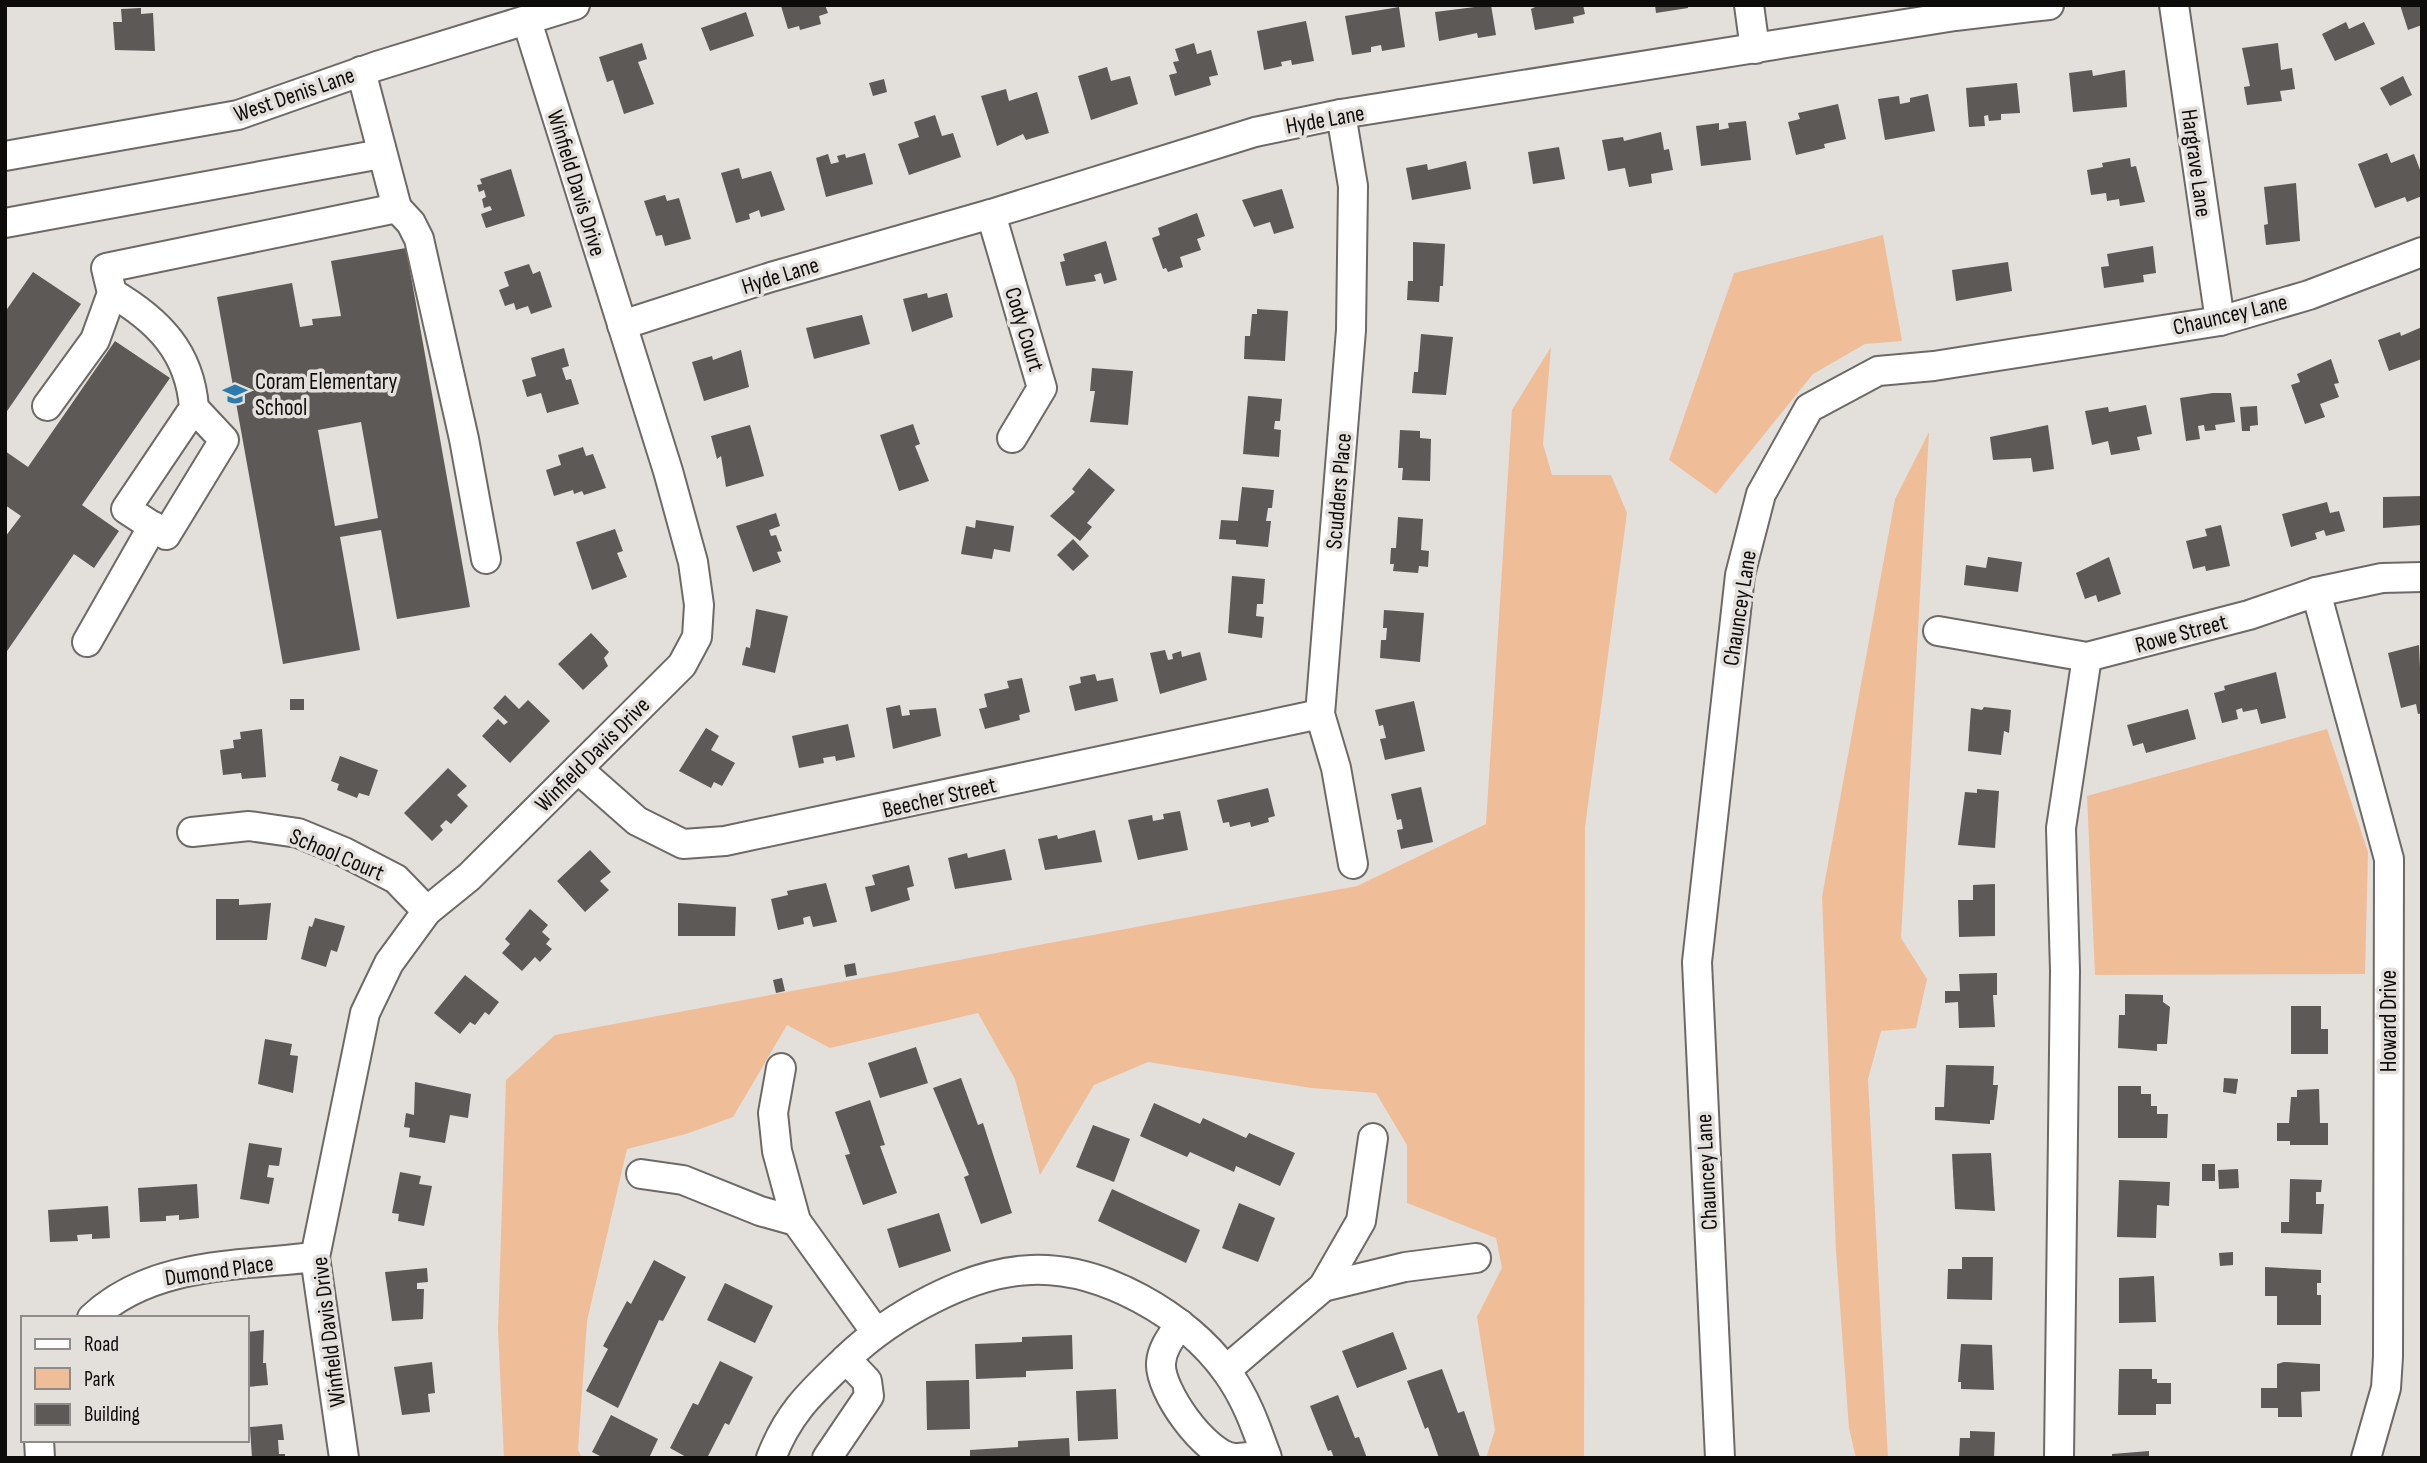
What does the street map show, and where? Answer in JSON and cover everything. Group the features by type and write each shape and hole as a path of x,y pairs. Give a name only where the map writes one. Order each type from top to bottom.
{"street":[{"name":"West Denis Lane","path":"5,156 238,116 361,71 575,5"},
{"path":"1749,5 1755,49"},
{"name":"Hyde Lane","path":"622,325 771,277 991,214 1255,132 1341,114 1955,16 2049,5"},
{"name":"Hargrave Lane","path":"2174,5 2220,321"},
{"name":"Winfield Davis Drive","path":"344,1458 315,1257 365,1013 389,963 427,911 469,877 682,665 697,637 699,605 693,562 527,21"},
{"path":"361,71 397,208 411,223 419,239 464,439 486,559"},
{"name":"Scudders Place","path":"1341,114 1353,186 1351,330 1320,714 1336,768 1353,864"},
{"path":"5,223 381,154"},
{"path":"47,406 95,340 112,293 106,268 397,208"},
{"name":"Cody Court","path":"991,214 1042,388 1012,438"},
{"name":"Chauncey Lane","path":"1720,1458 1697,962 1740,575 1761,494 1809,408 1878,371 1934,366 2220,321 2309,295 2422,252"},
{"path":"112,293 138,308 163,329 177,348 192,388 194,408 224,440 166,535 126,509 194,408"},
{"path":"87,642 153,526"},
{"name":"Rowe Street","path":"1938,631 2087,657 2249,615 2316,592 2382,578 2422,577"},
{"name":"Howard Drive","path":"2316,592 2389,859 2388,1357 2386,1388 2373,1456"},
{"path":"2059,1458 2065,971 2061,828 2087,657"},
{"name":"Beecher Street","path":"578,769 637,821 683,844 724,841 1320,714"},
{"name":"School Court","path":"192,832 250,826 298,832 396,879 427,911"},
{"path":"781,1068 773,1113 777,1151 796,1221 875,1331"},
{"path":"1226,1370 1323,1287 1361,1222 1373,1138"},
{"path":"641,1174 683,1180 760,1211 796,1221"},
{"name":"Dumond Place","path":"95,1316 143,1283 180,1272 315,1257"},
{"path":"1323,1287 1405,1267 1476,1258"},
{"path":"771,1458 800,1404 816,1385 875,1331 965,1286 1028,1270 1047,1270 1134,1294 1180,1324 1226,1370 1242,1396 1267,1456 1232,1458 1209,1447 1175,1404 1160,1366 1163,1350 1180,1324"},
{"path":"827,1458 869,1396 867,1381 846,1359"}],"green space":[{"path":"1883,235 1902,341 1865,344 1813,374 1716,494 1669,460 1734,273"},
{"path":"1551,347 1543,444 1552,475 1611,475 1627,513 1585,827 1584,1458 1486,1458 1495,1430 1477,1317 1502,1268 1496,1238 1407,1203 1407,1145 1376,1093 1311,1088 1148,1062 1094,1085 1040,1175 1015,1079 978,1013 830,1048 787,1025 733,1117 686,1134 627,1149 587,1321 578,1450 582,1458 504,1458 498,1329 506,1080 555,1035 1357,886 1486,824 1512,410"},
{"path":"1929,432 1901,938 1927,979 1916,1028 1881,1031 1868,1079 1888,1458 1856,1458 1849,1428 1836,1251 1822,897 1895,499"},
{"path":"2327,729 2368,852 2365,974 2095,975 2087,796"}],"building":[{"path":"825,5 828,13 819,16 821,24 800,30 799,26 788,29 781,6"},
{"path":"1491,5 1496,35 1478,38 1477,33 1439,41 1435,12"},
{"path":"1539,5 1583,5 1585,14 1573,17 1574,23 1535,30 1531,9"},
{"path":"1655,5 1688,5 1688,8 1656,13"},
{"path":"2400,5 2422,5 2422,25 2408,30"},
{"path":"1399,7 1405,47 1382,51 1381,45 1371,47 1371,52 1352,55 1345,16"},
{"path":"141,8 141,14 153,13 155,51 115,50 113,22 122,22 121,9"},
{"path":"746,12 754,36 710,51 701,28"},
{"path":"1306,21 1314,61 1292,65 1291,60 1281,62 1282,66 1264,70 1257,31"},
{"path":"2346,22 2349,29 2364,22 2375,44 2335,61 2322,34"},
{"path":"642,43 647,59 638,62 654,104 624,114 613,80 607,82 599,57"},
{"path":"1194,43 1197,54 1211,50 1218,75 1209,77 1211,85 1175,96 1169,75 1177,73 1173,62 1179,61 1175,49"},
{"path":"2278,43 2281,70 2292,68 2295,89 2280,91 2282,101 2247,105 2244,87 2250,86 2242,48"},
{"path":"1107,67 1111,81 1130,76 1138,104 1091,120 1078,76"},
{"path":"2092,70 2093,76 2125,70 2127,107 2073,112 2069,73"},
{"path":"2403,76 2412,95 2390,106 2380,88"},
{"path":"884,79 887,92 873,96 869,83"},
{"path":"2017,83 2020,113 2001,114 2001,120 1989,121 1988,115 1984,116 1985,126 1969,127 1966,88"},
{"path":"1006,89 1009,101 1037,92 1049,133 1026,140 1023,134 997,146 981,96"},
{"path":"1928,94 1935,131 1885,140 1878,99 1899,96 1900,104 1910,102 1910,98"},
{"path":"1838,104 1846,139 1824,144 1825,148 1796,155 1788,122 1800,119 1798,113"},
{"path":"935,115 942,136 953,133 961,157 909,175 898,144 919,137 914,122"},
{"path":"1746,121 1751,160 1701,166 1696,126 1719,123 1719,130 1729,128 1728,123"},
{"path":"1661,132 1664,150 1669,149 1673,170 1651,174 1652,183 1629,187 1625,168 1608,171 1602,140 1623,137 1624,141"},
{"path":"1559,147 1565,179 1533,184 1528,152"},
{"path":"865,153 873,184 826,197 816,158 828,154 831,164 839,162 837,156 845,154 846,158"},
{"path":"2387,153 2391,163 2414,154 2422,175 2422,196 2407,202 2405,197 2375,208 2358,164"},
{"path":"2130,158 2131,167 2136,166 2145,202 2120,206 2119,199 2107,201 2106,193 2091,195 2087,170 2103,167 2102,163"},
{"path":"1466,161 1471,189 1412,200 1406,168 1427,164 1428,170"},
{"path":"739,168 742,179 771,171 785,210 761,217 759,210 749,214 750,219 736,223 721,173"},
{"path":"511,169 525,216 486,228 481,214 492,210 490,206 484,208 484,190 479,192 477,185 482,184 480,179"},
{"path":"2296,183 2300,241 2266,245 2264,225 2268,224 2264,187"},
{"path":"1282,189 1294,228 1274,234 1270,222 1254,227 1242,200"},
{"path":"665,195 667,201 679,198 691,239 665,246 662,235 656,236 644,201"},
{"path":"1197,213 1205,236 1197,239 1201,250 1180,257 1183,267 1168,272 1166,268 1163,269 1152,238 1160,235 1158,228"},
{"path":"1106,241 1117,280 1104,284 1101,273 1094,275 1096,281 1066,286 1060,262 1065,261 1063,254"},
{"path":"1413,242 1445,244 1443,286 1440,286 1439,302 1407,300 1408,281 1413,281"},
{"path":"2153,246 2156,273 2143,275 2144,282 2104,288 2101,267 2109,266 2107,254"},
{"path":"406,248 470,607 397,619 381,530 340,537 360,650 283,664 217,297 292,283 300,327 313,325 312,319 341,316 331,261","holes":["361,422 378,518 335,526 318,430"]},
{"path":"2008,262 2012,291 1956,301 1952,270"},
{"path":"529,264 533,274 540,271 552,307 531,314 528,306 516,310 514,303 505,306 499,290 509,286 504,272"},
{"path":"33,272 81,304 5,414 5,312"},
{"path":"927,293 928,298 947,293 953,317 912,332 903,299"},
{"path":"1257,309 1288,311 1285,361 1244,359 1245,336 1250,336 1252,314 1257,314"},
{"path":"862,315 870,344 814,359 806,328"},
{"path":"2422,327 2422,359 2389,371 2378,340 2400,332 2401,336"},
{"path":"1421,334 1453,337 1446,395 1412,393 1414,372 1418,372"},
{"path":"115,341 170,378 82,505 119,531 94,568 74,554 5,654 5,537 21,516 5,505 5,451 28,467"},
{"path":"564,348 569,366 562,368 566,380 571,379 579,404 547,413 541,393 527,397 522,380 536,376 531,358"},
{"path":"741,350 749,387 704,401 692,362 712,356 713,360"},
{"path":"2331,359 2339,383 2334,384 2339,397 2320,404 2325,417 2305,424 2291,385 2300,382 2297,374"},
{"path":"1092,368 1133,371 1128,425 1090,422 1095,391 1090,391"},
{"path":"2231,393 2235,422 2215,425 2216,430 2205,431 2204,425 2198,426 2200,439 2186,441 2180,398"},
{"path":"1248,396 1282,399 1280,421 1275,421 1274,429 1281,430 1279,457 1243,454"},
{"path":"2146,405 2152,434 2137,437 2140,450 2111,455 2108,441 2092,445 2085,411 2108,407 2109,412"},
{"path":"2257,406 2258,425 2250,426 2250,431 2242,431 2240,407"},
{"path":"913,424 920,444 915,446 929,481 899,491 880,435"},
{"path":"750,425 764,476 726,487 721,456 717,459 711,436"},
{"path":"2048,425 2054,469 2033,472 2031,458 1993,460 1990,437"},
{"path":"1400,430 1420,431 1420,438 1431,439 1430,481 1402,480 1403,468 1398,468"},
{"path":"583,447 586,456 593,454 606,488 584,495 582,491 574,494 573,490 554,496 546,470 561,465 558,455"},
{"path":"1089,468 1115,490 1087,523 1092,527 1080,541 1050,516 1075,492 1072,489"},
{"path":"1242,487 1274,490 1272,508 1268,508 1266,521 1271,521 1268,547 1236,544 1236,540 1219,539 1221,520 1238,521"},
{"path":"2422,496 2422,525 2383,528 2383,497"},
{"path":"2327,502 2330,513 2339,511 2345,531 2326,536 2324,530 2315,533 2317,539 2291,547 2282,514"},
{"path":"776,513 780,526 769,530 771,536 776,535 782,551 777,552 781,562 753,572 736,526"},
{"path":"1398,517 1423,519 1421,550 1429,551 1428,567 1419,566 1418,573 1393,571 1394,564 1390,564 1391,548 1396,548"},
{"path":"976,520 1014,526 1010,552 994,549 992,559 961,554 966,526 975,528"},
{"path":"2221,525 2230,566 2206,571 2205,566 2193,569 2186,541 2207,536 2205,529"},
{"path":"615,529 623,551 617,553 627,577 592,590 576,542"},
{"path":"1073,539 1089,556 1073,571 1057,555"},
{"path":"1988,557 2022,562 2018,592 1964,585 1966,565 1986,568"},
{"path":"2109,557 2121,594 2098,602 2096,595 2085,599 2076,573"},
{"path":"1232,576 1265,579 1263,604 1257,604 1256,616 1264,617 1262,638 1228,633"},
{"path":"756,609 788,616 775,673 742,665 746,647 750,648"},
{"path":"1384,610 1424,613 1420,662 1380,658 1381,640 1386,640 1387,628 1383,628"},
{"path":"591,633 609,652 604,658 608,666 583,690 558,664"},
{"path":"2419,645 2422,713 2418,714 2416,704 2401,708 2388,653"},
{"path":"1165,650 1168,660 1173,659 1172,654 1181,651 1182,657 1200,652 1207,680 1160,694 1150,653"},
{"path":"2276,672 2286,718 2261,724 2257,709 2243,712 2242,708 2236,710 2238,719 2222,723 2214,693 2225,690 2224,686"},
{"path":"1095,674 1097,681 1113,678 1118,701 1075,711 1069,686 1081,683 1080,677"},
{"path":"1022,678 1030,712 1019,715 1020,720 985,729 979,709 987,707 984,694 1009,688 1007,681"},
{"path":"505,695 519,709 528,700 550,721 510,763 482,736 498,719 504,725 508,722 493,708"},
{"path":"290,699 304,699 304,710 290,710"},
{"path":"1414,701 1425,751 1385,760 1380,739 1386,738 1383,725 1379,726 1375,710"},
{"path":"900,705 902,716 910,715 909,710 936,708 941,736 893,749 886,708"},
{"path":"1984,707 2011,710 2009,733 2004,731 2001,755 1968,751 1971,708 1982,710"},
{"path":"2188,709 2196,739 2146,753 2143,743 2133,746 2127,725"},
{"path":"848,724 855,757 836,761 835,756 823,758 824,763 799,768 792,736"},
{"path":"706,728 719,736 711,750 735,763 722,786 714,782 711,788 679,771"},
{"path":"262,729 266,777 242,779 241,773 223,775 220,750 234,748 233,740 241,739 240,732"},
{"path":"340,756 378,770 369,796 359,793 357,798 337,790 339,784 331,781"},
{"path":"448,768 467,786 457,795 468,806 451,824 446,820 440,826 443,830 432,841 404,813"},
{"path":"1421,787 1433,842 1401,849 1397,830 1403,829 1401,819 1397,820 1391,794"},
{"path":"1268,788 1275,816 1268,818 1269,822 1251,827 1250,822 1230,827 1229,822 1223,823 1217,800"},
{"path":"1977,789 1999,791 1995,848 1958,845 1965,792 1977,793"},
{"path":"1180,811 1188,850 1138,860 1128,820 1152,815 1153,821 1164,819 1163,814"},
{"path":"1095,830 1102,862 1045,870 1038,839 1057,835 1058,839"},
{"path":"1005,849 1012,880 955,889 948,858 967,853 968,858"},
{"path":"590,850 611,872 600,881 609,890 585,912 557,881"},
{"path":"909,865 914,886 907,888 910,900 871,912 865,887 875,885 872,875"},
{"path":"826,883 837,922 813,927 810,916 803,918 804,924 778,930 771,899 788,895 787,891"},
{"path":"1995,884 1995,936 1959,937 1958,900 1973,900 1973,885"},
{"path":"216,899 239,899 239,905 271,903 267,940 216,940"},
{"path":"678,903 736,907 735,936 678,936"},
{"path":"530,909 548,925 542,932 550,939 546,944 552,949 540,962 535,957 522,971 502,953 510,944 505,939"},
{"path":"315,918 345,926 337,952 331,950 326,967 301,959 309,926 312,927"},
{"path":"855,963 857,975 846,977 844,965"},
{"path":"1997,973 1997,995 1993,995 1995,1027 1959,1028 1958,1002 1945,1003 1945,991 1960,991 1959,974"},
{"path":"465,975 499,1002 489,1015 485,1012 475,1025 470,1022 460,1034 434,1013"},
{"path":"782,978 785,991 776,993 773,980"},
{"path":"2125,994 2163,995 2163,1002 2170,1007 2167,1044 2157,1044 2157,1051 2118,1048 2119,1015 2125,1015"},
{"path":"2291,1006 2321,1006 2321,1029 2328,1029 2328,1054 2291,1054"},
{"path":"265,1039 292,1044 290,1055 298,1056 293,1093 258,1084"},
{"path":"916,1047 928,1083 880,1098 868,1063"},
{"path":"1946,1065 1994,1066 1993,1085 1998,1085 1994,1120 1990,1120 1990,1124 1935,1120 1935,1107 1944,1107"},
{"path":"961,1078 978,1125 983,1123 1012,1213 981,1224 964,1177 969,1175 933,1088"},
{"path":"2224,1078 2238,1079 2236,1094 2223,1092"},
{"path":"415,1082 471,1094 468,1118 450,1115 445,1143 409,1137 410,1128 404,1127 406,1113 414,1115"},
{"path":"2118,1086 2141,1086 2141,1094 2151,1094 2151,1106 2157,1106 2157,1114 2168,1114 2167,1138 2118,1138"},
{"path":"2319,1089 2320,1123 2328,1123 2328,1145 2290,1145 2290,1141 2277,1141 2277,1123 2289,1123 2291,1097 2297,1097 2297,1090"},
{"path":"870,1100 885,1145 880,1146 897,1193 863,1205 845,1155 850,1154 835,1112"},
{"path":"1154,1103 1200,1124 1203,1118 1246,1138 1249,1133 1295,1153 1280,1186 1236,1166 1234,1172 1190,1152 1187,1157 1140,1136"},
{"path":"1093,1125 1130,1139 1114,1182 1076,1167"},
{"path":"249,1143 282,1148 279,1166 269,1165 267,1177 274,1178 269,1204 240,1199"},
{"path":"1991,1153 1995,1211 1955,1209 1952,1154"},
{"path":"2202,1164 2215,1164 2215,1181 2202,1181"},
{"path":"2238,1169 2239,1188 2219,1189 2218,1170"},
{"path":"400,1172 421,1176 419,1184 432,1186 424,1226 398,1221 399,1214 392,1213"},
{"path":"2290,1179 2322,1180 2321,1192 2316,1192 2316,1204 2324,1204 2322,1234 2281,1233 2281,1222 2289,1222"},
{"path":"2119,1180 2170,1182 2169,1206 2157,1205 2156,1238 2117,1237"},
{"path":"197,1184 199,1218 179,1220 179,1215 166,1216 166,1221 140,1222 138,1188"},
{"path":"1112,1189 1200,1230 1186,1263 1098,1221"},
{"path":"1239,1203 1275,1218 1258,1262 1222,1248"},
{"path":"108,1206 110,1238 92,1239 92,1234 77,1235 78,1241 50,1242 48,1210"},
{"path":"939,1213 951,1251 899,1268 887,1229"},
{"path":"2233,1252 2233,1265 2220,1266 2219,1253"},
{"path":"1962,1257 1993,1257 1992,1300 1947,1299 1948,1269 1962,1269"},
{"path":"654,1260 686,1277 663,1321 659,1320 618,1408 586,1391 608,1349 603,1346 627,1301 631,1304"},
{"path":"2265,1267 2321,1270 2317,1295 2321,1295 2321,1325 2277,1325 2277,1296 2265,1296"},
{"path":"427,1268 428,1282 417,1283 417,1289 424,1289 423,1319 392,1321 385,1272"},
{"path":"2154,1276 2156,1322 2119,1323 2119,1278"},
{"path":"725,1283 773,1306 755,1343 707,1320"},
{"path":"264,1330 263,1363 266,1363 268,1385 248,1387 248,1332"},
{"path":"1393,1332 1407,1369 1357,1388 1342,1351"},
{"path":"1072,1335 1073,1369 1026,1371 1026,1377 976,1379 975,1344 1022,1342 1022,1337"},
{"path":"1961,1344 1992,1345 1994,1390 1961,1389 1961,1382 1958,1382"},
{"path":"720,1361 753,1377 729,1425 725,1423 707,1458 688,1458 670,1448 693,1403 698,1405"},
{"path":"432,1362 435,1393 428,1394 430,1412 402,1415 394,1367"},
{"path":"2277,1364 2320,1364 2320,1391 2301,1392 2302,1417 2278,1417 2278,1408 2261,1408 2261,1388 2277,1388"},
{"path":"1442,1369 1458,1413 1464,1411 1480,1457 1439,1458 1428,1427 1425,1429 1407,1381"},
{"path":"2119,1369 2152,1369 2152,1379 2157,1379 2157,1383 2171,1383 2171,1404 2156,1404 2156,1415 2118,1415"},
{"path":"969,1380 970,1429 927,1430 926,1381"},
{"path":"1116,1389 1118,1439 1078,1441 1076,1391"},
{"path":"1338,1395 1355,1438 1359,1437 1367,1458 1334,1458 1331,1450 1328,1451 1310,1406"},
{"path":"611,1415 658,1439 649,1458 604,1458 592,1452"},
{"path":"282,1424 284,1440 278,1440 279,1454 285,1454 285,1458 252,1458 250,1427"},
{"path":"1970,1431 1995,1432 1994,1458 1959,1458 1960,1438 1970,1438"},
{"path":"1069,1438 1070,1458 970,1458 970,1450 1018,1447 1018,1441"},
{"path":"2149,1451 2149,1458 2112,1458 2112,1454"}],"place":[{"name":"Coram Elementary School","path":"235,394"}]}
